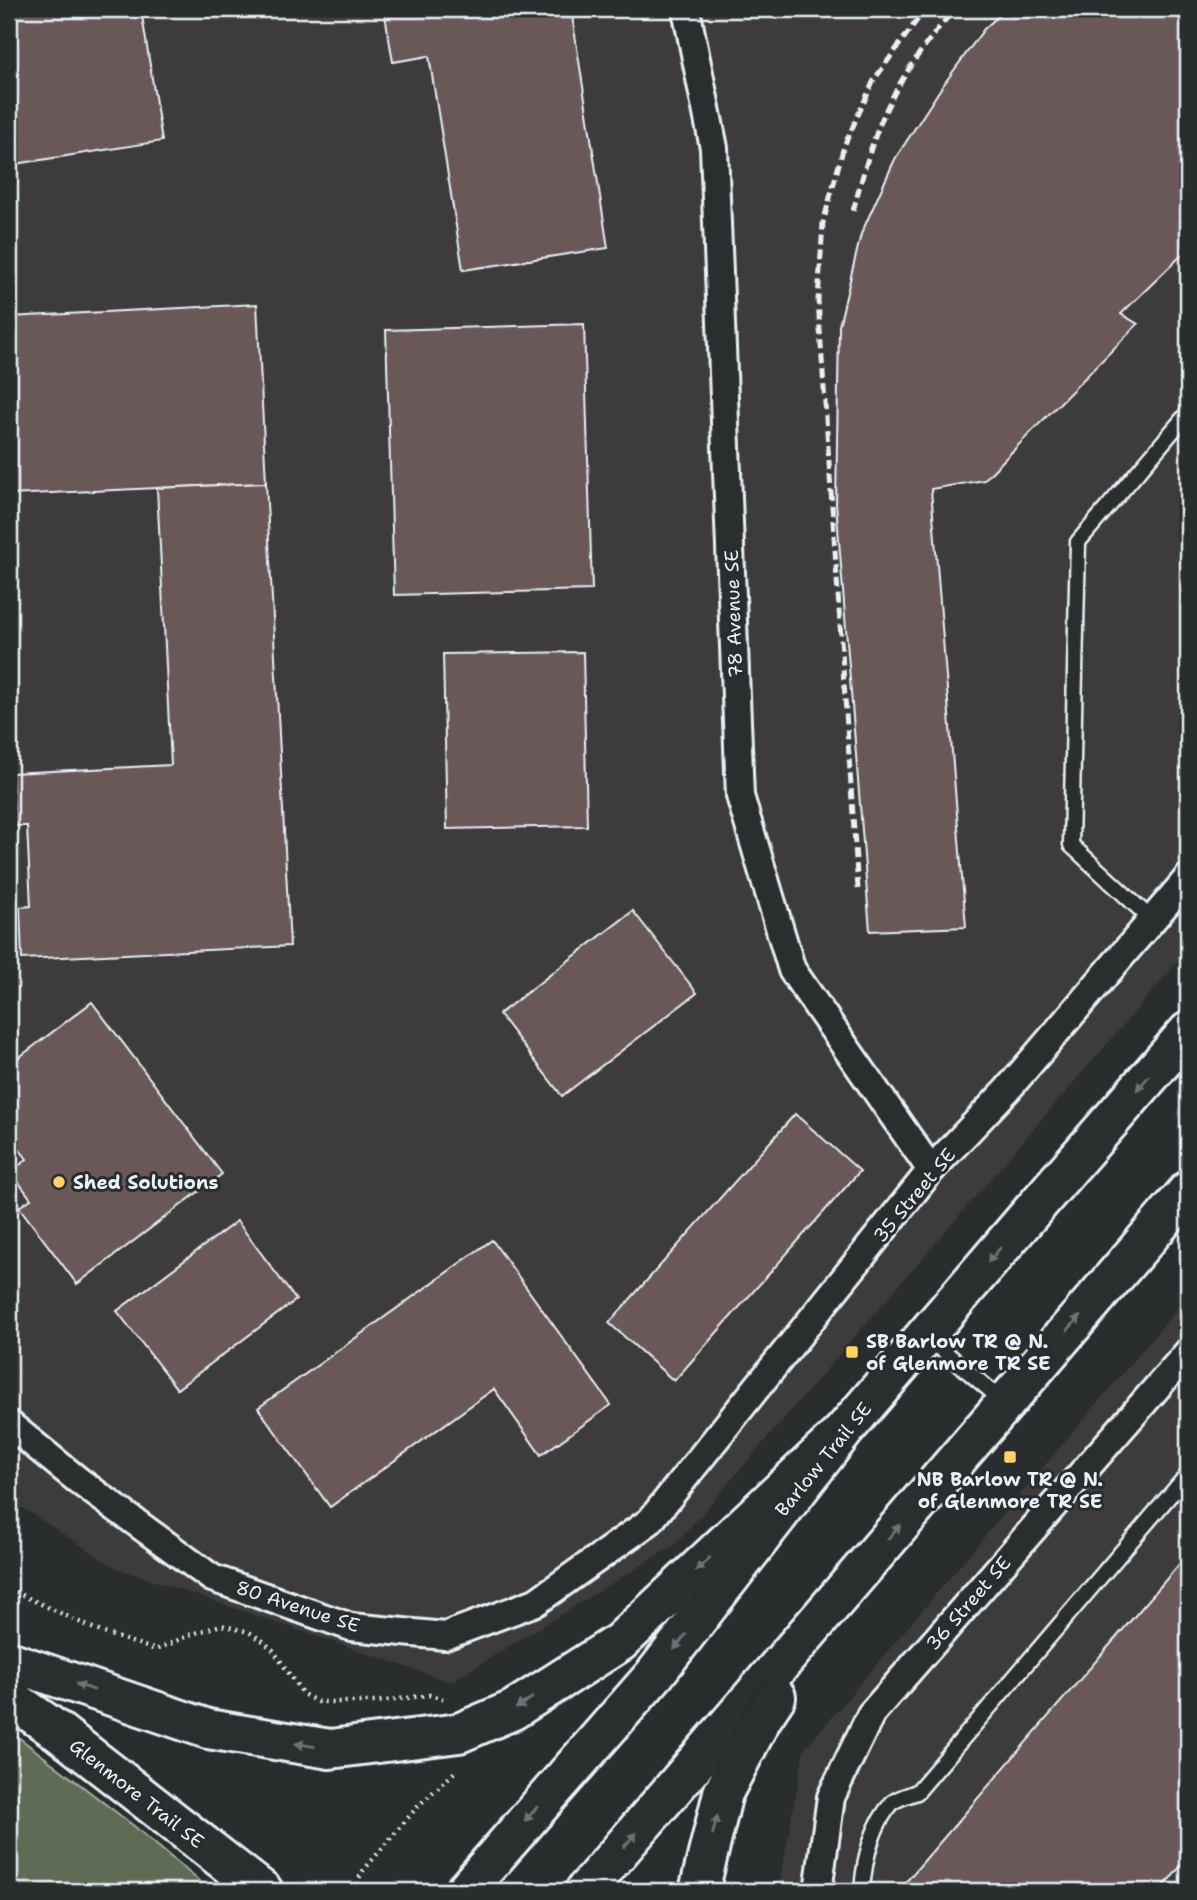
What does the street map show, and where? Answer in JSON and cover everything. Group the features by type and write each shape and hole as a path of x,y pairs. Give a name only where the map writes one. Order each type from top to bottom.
{"main road":[{"name":"Barlow Trail SE","path":"465,1891 655,1674 842,1433 1188,1032"},
{"path":"585,1891 1188,1191"},
{"path":"9,1661 208,1729 330,1749 459,1733 513,1710 620,1642 842,1433"},
{"path":"699,1891 723,1793 762,1718 850,1584"},
{"name":"Glenmore Trail SE","path":"9,1697 56,1730 264,1891"}],"street":[{"name":"78 Avenue SE","path":"686,9 714,148 740,796 792,970 932,1170"},
{"name":"35 Street SE","path":"650,1521 932,1170 1007,1090 1188,878"},
{"name":"36 Street SE","path":"818,1891 831,1797 871,1714 1188,1352"},
{"name":"80 Avenue SE","path":"9,1424 79,1481 212,1578 351,1627 445,1636 536,1602 650,1521"}],"lane":[{"path":"1152,920 1071,845 1078,542 1188,413"},
{"path":"925,1335 1005,1403"},
{"path":"862,1891 863,1867 876,1828 893,1801 916,1792 1188,1474"}],"path":[{"path":"9,1590 101,1632 156,1650 221,1625 249,1632 273,1650 296,1686 310,1699 331,1703 376,1702 438,1696 445,1700 459,1733 464,1764 418,1806 397,1830 363,1871 357,1882 358,1891"}],"shaded area":[{"path":"9,9 1188,9 1188,950 676,1544 451,1682 116,1568 9,1499"},
{"path":"1188,1296 1188,1891 778,1891 804,1750"}],"green space":[{"path":"9,1730 134,1826 211,1891 9,1891"}],"building":[{"path":"9,9 141,9 162,141 9,165"},
{"path":"384,9 571,9 608,248 463,270 429,56 393,62"},
{"path":"1006,9 1188,9 1188,249 1121,314 1138,324 984,480 931,489 966,927 870,931 836,503 839,326 861,234 895,159 941,88 984,29"},
{"path":"257,304 266,483 9,495 9,317"},
{"path":"584,324 592,590 394,595 386,330"},
{"path":"266,483 290,946 22,959 20,907 31,906 27,826 15,826 12,773 171,765 157,488"},
{"path":"583,652 587,826 447,829 443,654"},
{"path":"633,911 697,993 562,1096 499,1014"},
{"path":"92,1002 222,1174 77,1284 19,1207 31,1199 11,1172 27,1159 9,1136 9,1121 17,1116 9,1105 9,1065"},
{"path":"795,1114 860,1171 674,1381 609,1323"},
{"path":"237,1221 296,1300 177,1389 117,1311"},
{"path":"492,1240 611,1405 541,1455 494,1389 330,1507 258,1408"},
{"path":"1188,1554 1188,1858 1160,1891 898,1891"}],"railway":[{"path":"858,889 818,300 823,223 844,146 874,80 925,9"},
{"path":"853,211 871,148 892,98 916,58 955,9"}],"place":[{"name":"Shed Solutions","path":"59,1182"},
{"name":"SB Barlow TR @ N. of Glenmore TR SE","path":"852,1352"},
{"name":"NB Barlow TR @ N. of Glenmore TR SE","path":"1010,1457"}]}
